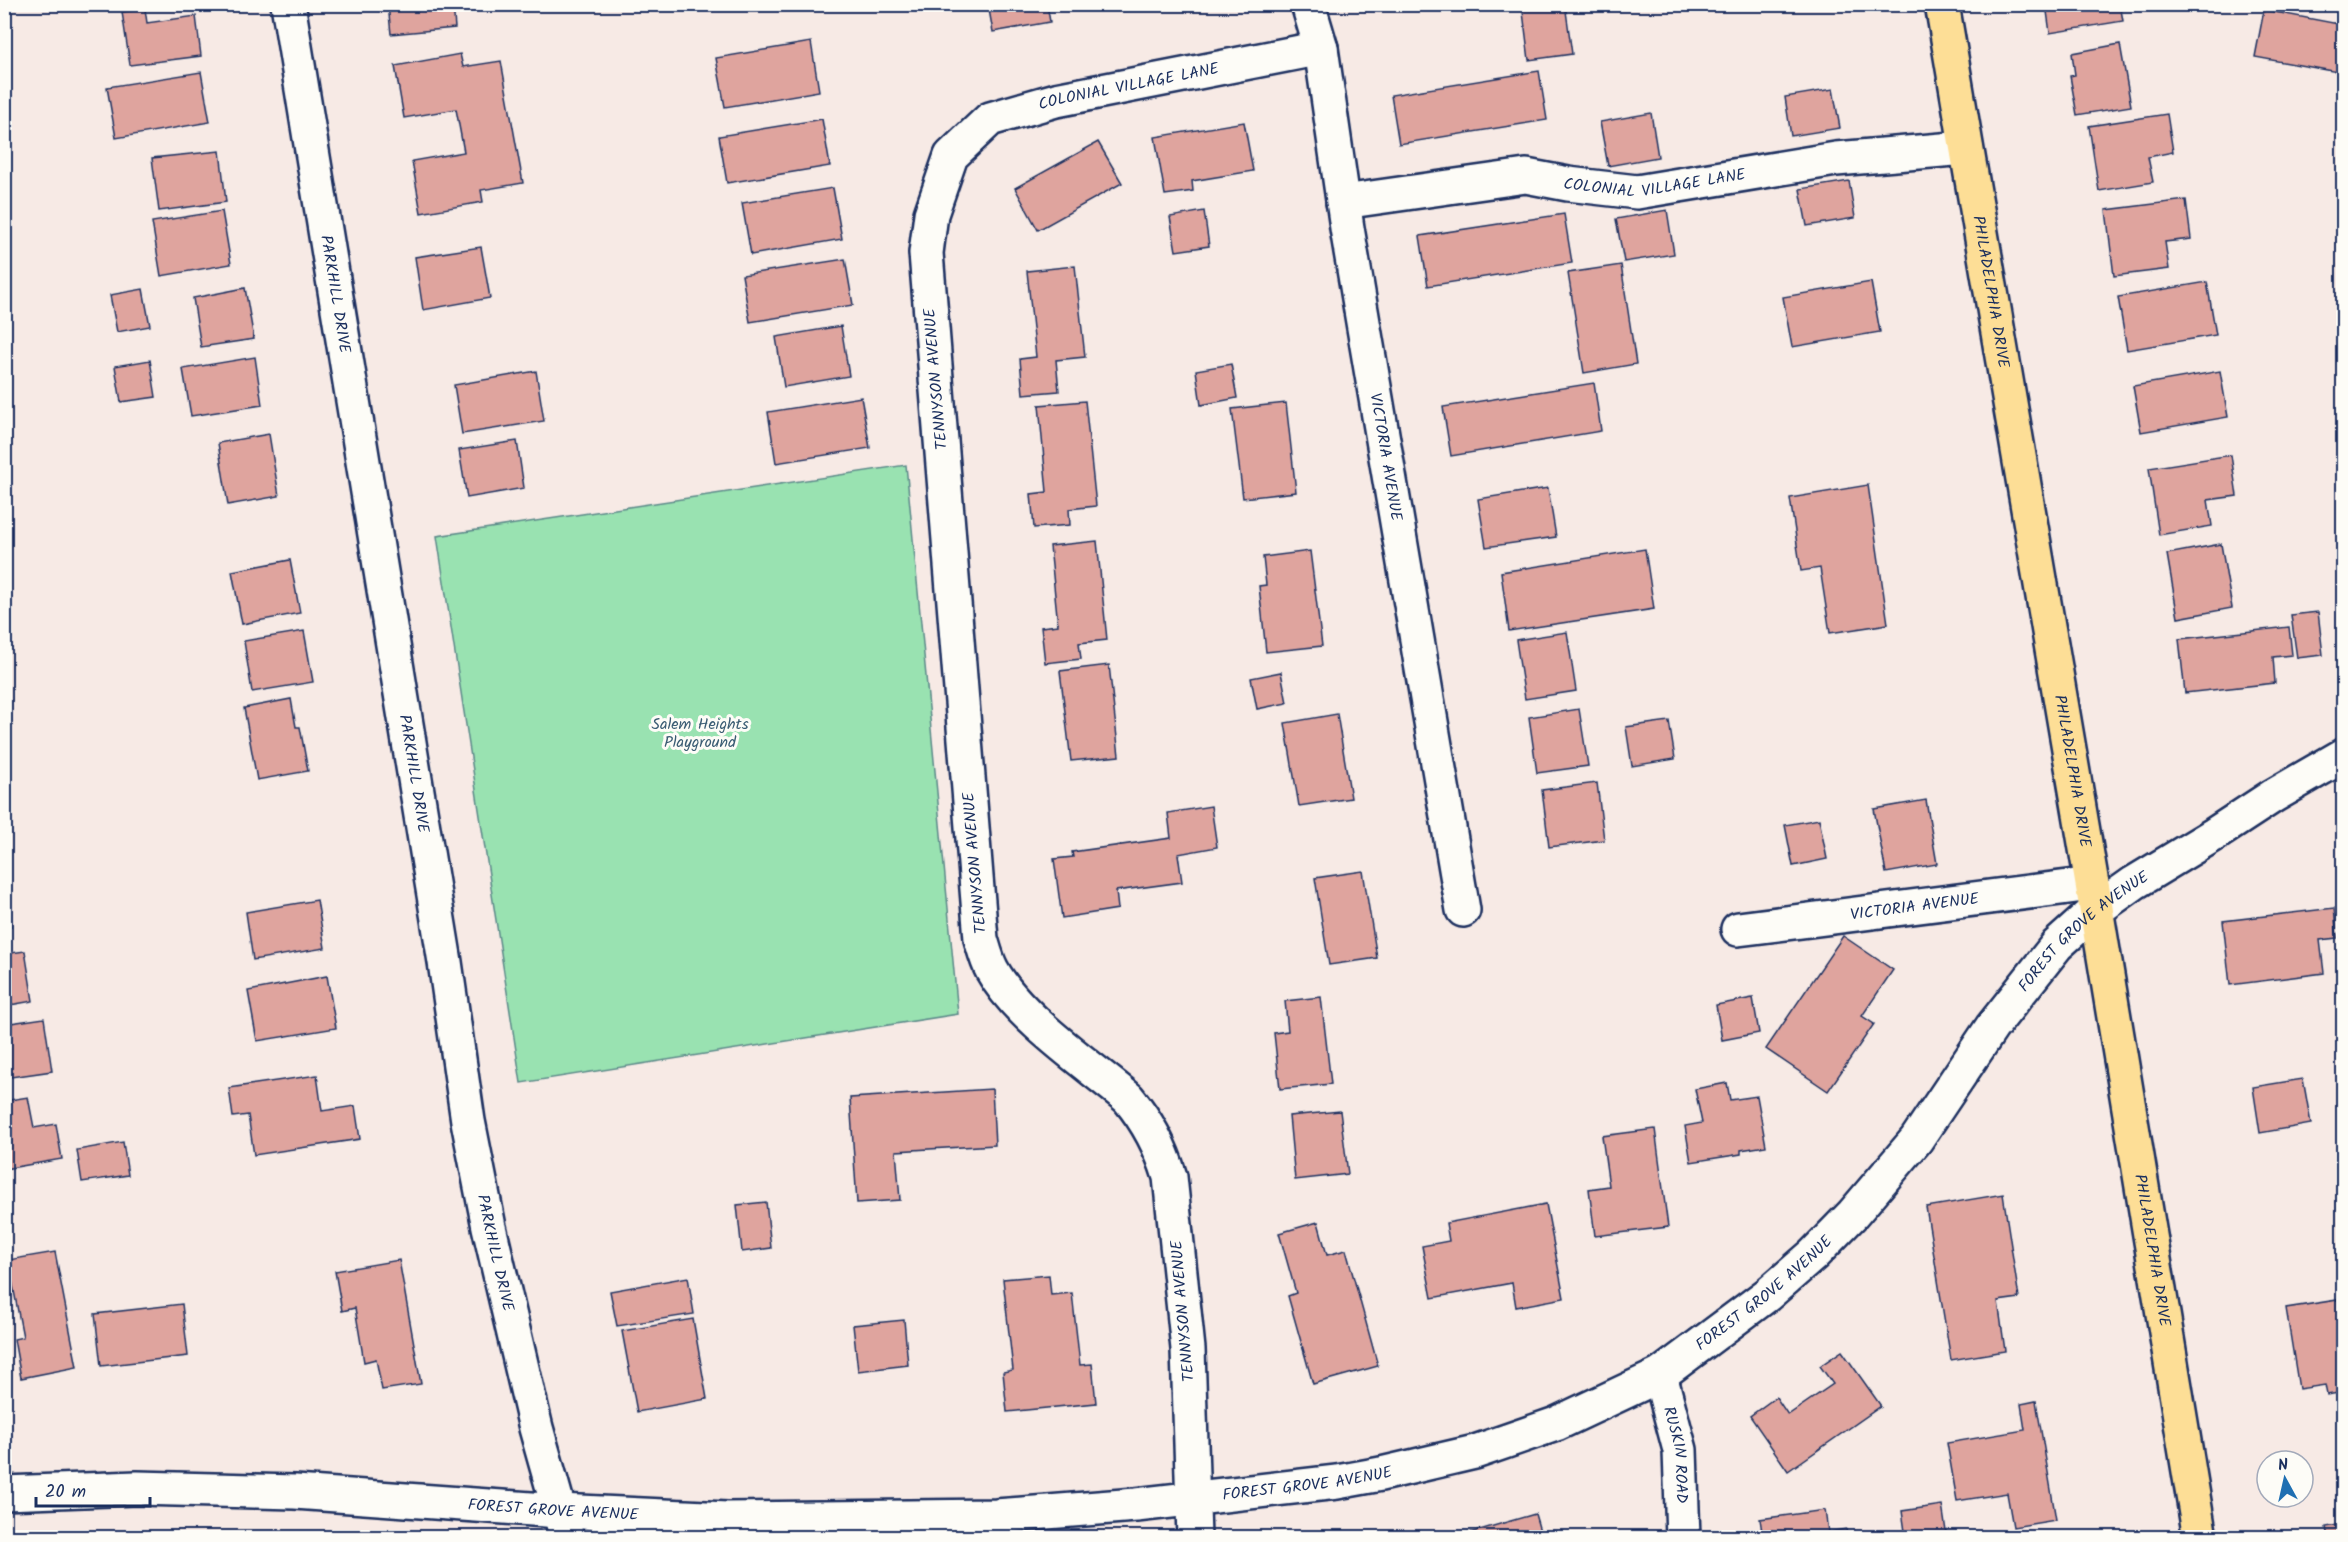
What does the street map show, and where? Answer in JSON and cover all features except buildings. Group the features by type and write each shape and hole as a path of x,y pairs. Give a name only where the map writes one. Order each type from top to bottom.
{"main road":[{"name":"PHILADELPHIA DRIVE","path":"1942,4 2200,1538"}],"street":[{"name":"PARKHILL DRIVE","path":"288,4 445,962 468,1121 489,1227 536,1428 563,1524"},
{"name":"VICTORIA AVENUE","path":"1308,4 1322,48 1343,202 1463,910"},
{"name":"COLONIAL VILLAGE LANE","path":"951,156 990,119 1056,100 1322,48"},
{"name":"COLONIAL VILLAGE LANE","path":"1343,202 1526,176 1568,184 1637,192 1836,159 1966,148"},
{"name":"TENNYSON AVENUE","path":"951,156 931,214 926,253 981,939 991,968 1008,993 1030,1016 1128,1098 1141,1114 1162,1149 1170,1177 1188,1349 1194,1538"},
{"name":"FOREST GROVE AVENUE","path":"4,1493 137,1488 295,1492 563,1524 727,1519 996,1516 1136,1505 1348,1480 1474,1452 1556,1424 1660,1375 1767,1295 1813,1255 1853,1214 1916,1140 1992,1027 2094,897 2134,883 2272,796 2343,755"},
{"name":"VICTORIA AVENUE","path":"1738,929 2094,897"},
{"name":"RUSKIN ROAD","path":"1660,1375 1680,1450 1683,1538"}],"green space":[{"name":"Salem Heights Playground","path":"906,465 958,1014 521,1083 437,536"}]}
